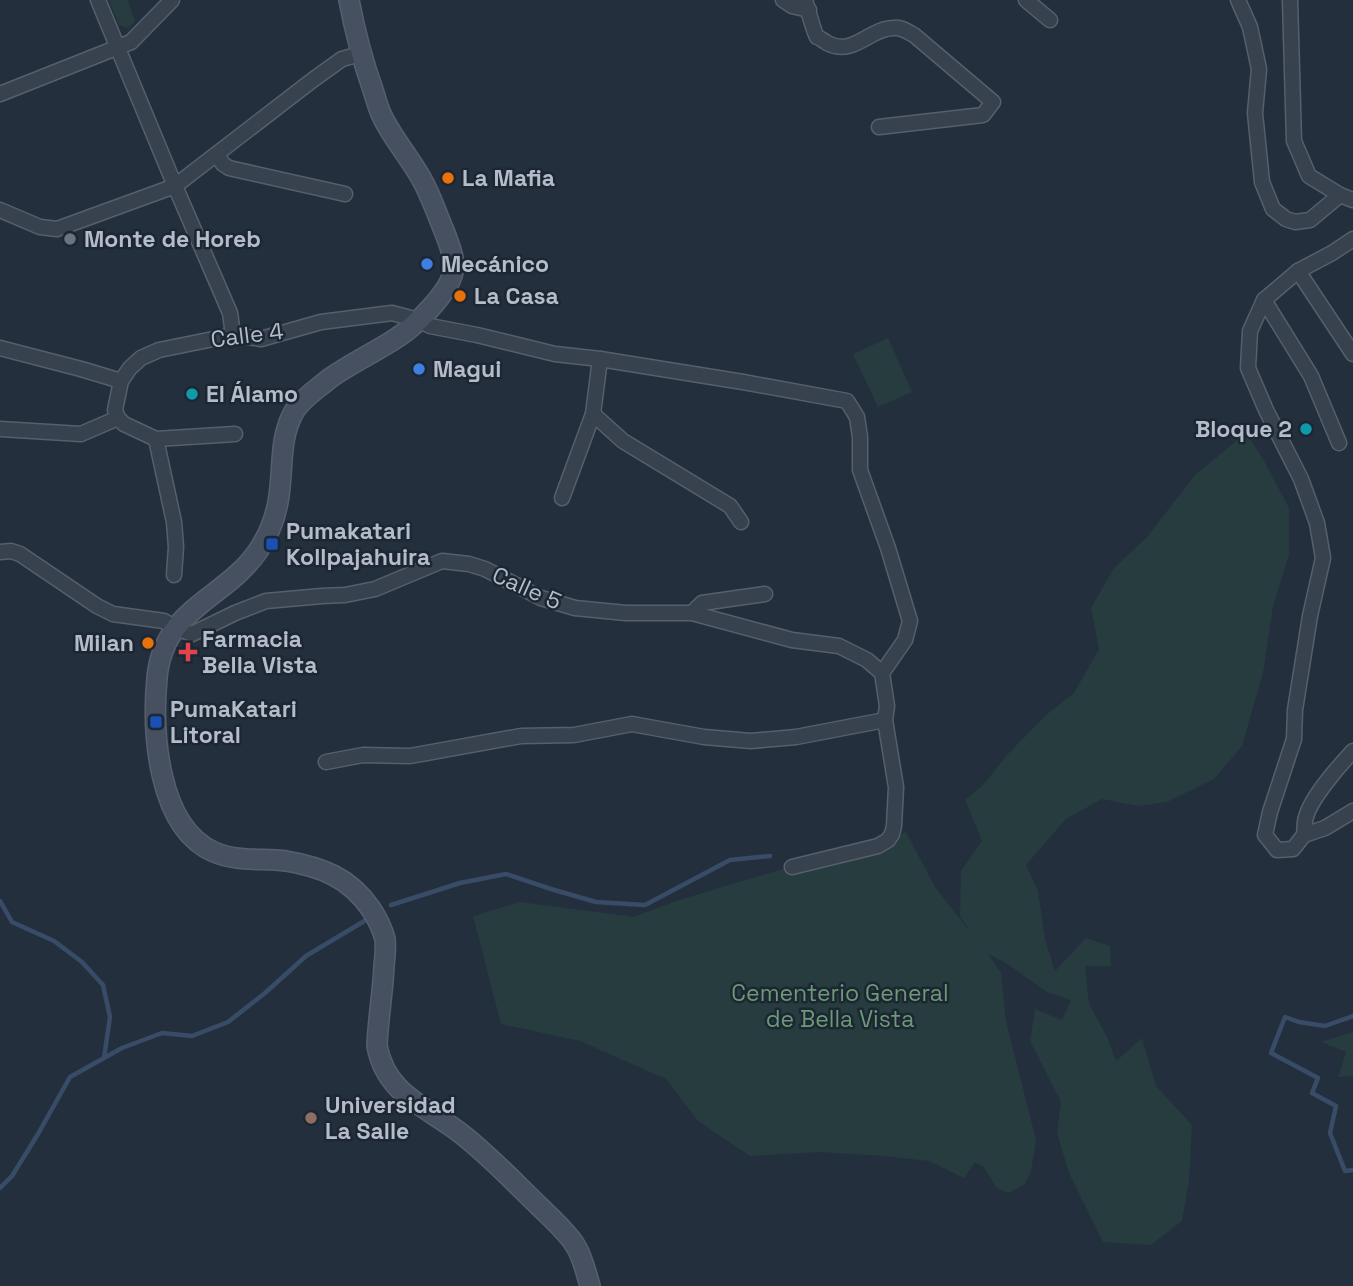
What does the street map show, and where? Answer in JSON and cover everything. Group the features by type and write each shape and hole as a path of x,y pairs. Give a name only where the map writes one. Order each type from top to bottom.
{"main road":[{"path":"349,0 360,54 382,116 422,180 453,254 454,271 435,304 401,335 340,371 305,397 295,411 284,439 278,502 271,528 242,570 174,628 161,657 157,677 156,722 162,776 180,823 197,842 213,852 236,858 284,861 311,867 339,877 361,895 380,925 386,944 377,1045 379,1059 389,1077 414,1102 457,1131 488,1157 554,1221 576,1245 590,1286"}],"street":[{"path":"98,0 230,313 233,335"},
{"path":"0,94 131,42 172,0"},
{"path":"783,0 792,6 807,5 818,37 829,44 844,47 859,43 879,32 894,28 904,29 993,102 983,115 880,127"},
{"path":"1026,0 1050,20"},
{"path":"1238,0 1250,27 1259,69 1255,113 1262,182 1273,209 1294,222 1310,220 1346,197 1309,176 1294,141 1290,0"},
{"path":"0,210 40,227 57,229 175,186 342,59 360,54"},
{"path":"217,155 229,168 345,194"},
{"path":"1353,239 1298,271 1264,300 1250,331 1248,368 1301,479 1317,523 1323,558 1301,669 1294,739 1265,835 1277,850 1293,849 1304,835 1306,817 1314,801 1337,767 1353,751"},
{"path":"1298,271 1353,354"},
{"path":"1264,300 1311,376 1339,443"},
{"name":"Calle 4","path":"121,381 141,359 159,350 233,335 261,338 321,322 392,313 430,326 555,354 743,382 847,401 857,417 860,470 910,621 905,640 882,673"},
{"path":"0,348 121,381 115,410 118,418 124,424 156,439 235,434"},
{"path":"562,498 593,414 600,359"},
{"path":"593,414 623,441 730,506 741,523"},
{"path":"0,429 81,434 118,418"},
{"path":"156,439 174,522 174,575"},
{"name":"Calle 5","path":"0,552 20,554 113,614 164,621 174,628 192,634 266,601 345,595 375,589 442,561 485,569 541,598 575,608 626,613 692,613 792,640 839,646 867,660 882,673"},
{"path":"692,613 702,603 765,594"},
{"path":"793,867 878,846 892,834 896,787 882,673"},
{"path":"326,762 363,755 410,756 521,736 574,735 632,724 704,737 751,741 796,737 886,720"},
{"path":"1304,835 1325,828 1353,811"}],"green space":[{"path":"109,0 128,0 135,22 128,28 119,25"},
{"path":"888,338 912,392 878,407 853,354"},
{"name":"Cementerio General de Bella Vista","path":"1246,433 1289,508 1289,555 1273,606 1263,673 1242,746 1214,779 1167,802 1138,806 1102,799 1066,819 1026,865 1038,891 1045,939 1055,971 1086,938 1110,946 1111,966 1085,966 1089,1004 1108,1039 1116,1061 1142,1038 1156,1086 1192,1125 1189,1181 1182,1221 1151,1245 1103,1242 1069,1173 1057,1133 1061,1102 1030,1041 1035,1009 1062,1020 1071,1000 1047,992 1006,963 988,954 1001,973 1006,1021 1036,1140 1031,1171 1025,1184 1008,1193 996,1187 984,1167 975,1162 964,1178 929,1161 883,1156 820,1152 750,1156 698,1121 666,1079 580,1041 501,1024 473,916 520,902 634,917 676,901 906,832 935,887 971,933 960,916 961,871 982,841 965,800 984,784 1006,756 1046,715 1074,693 1099,649 1091,608 1114,568 1147,537 1195,475"},
{"path":"1353,1032 1353,1076 1338,1077 1346,1052 1321,1042"}],"waterway":[{"path":"391,905 460,883 506,874 596,902 645,905 730,860 770,856"},
{"path":"0,901 12,922 54,941 82,962 103,985 110,1017 104,1058"},
{"path":"0,1188 12,1176 70,1077 122,1048 162,1033 192,1036 228,1022 306,956 371,917"},
{"path":"1353,1016 1325,1026 1285,1017 1271,1053 1318,1078 1312,1093 1336,1106 1330,1133 1345,1171 1353,1170"}],"place":[{"name":"La Mafia","path":"448,178"},
{"name":"Monte de Horeb","path":"70,239"},
{"name":"Mecánico","path":"427,264"},
{"name":"La Casa","path":"460,296"},
{"name":"Magui","path":"419,369"},
{"name":"El Álamo","path":"192,394"},
{"name":"Bloque 2","path":"1306,429"},
{"name":"Pumakatari Kollpajahuira","path":"272,544"},
{"name":"Milan","path":"148,643"},
{"name":"Farmacia Bella Vista","path":"188,652"},
{"name":"PumaKatari Litoral","path":"156,722"},
{"name":"Universidad La Salle","path":"311,1118"}]}
